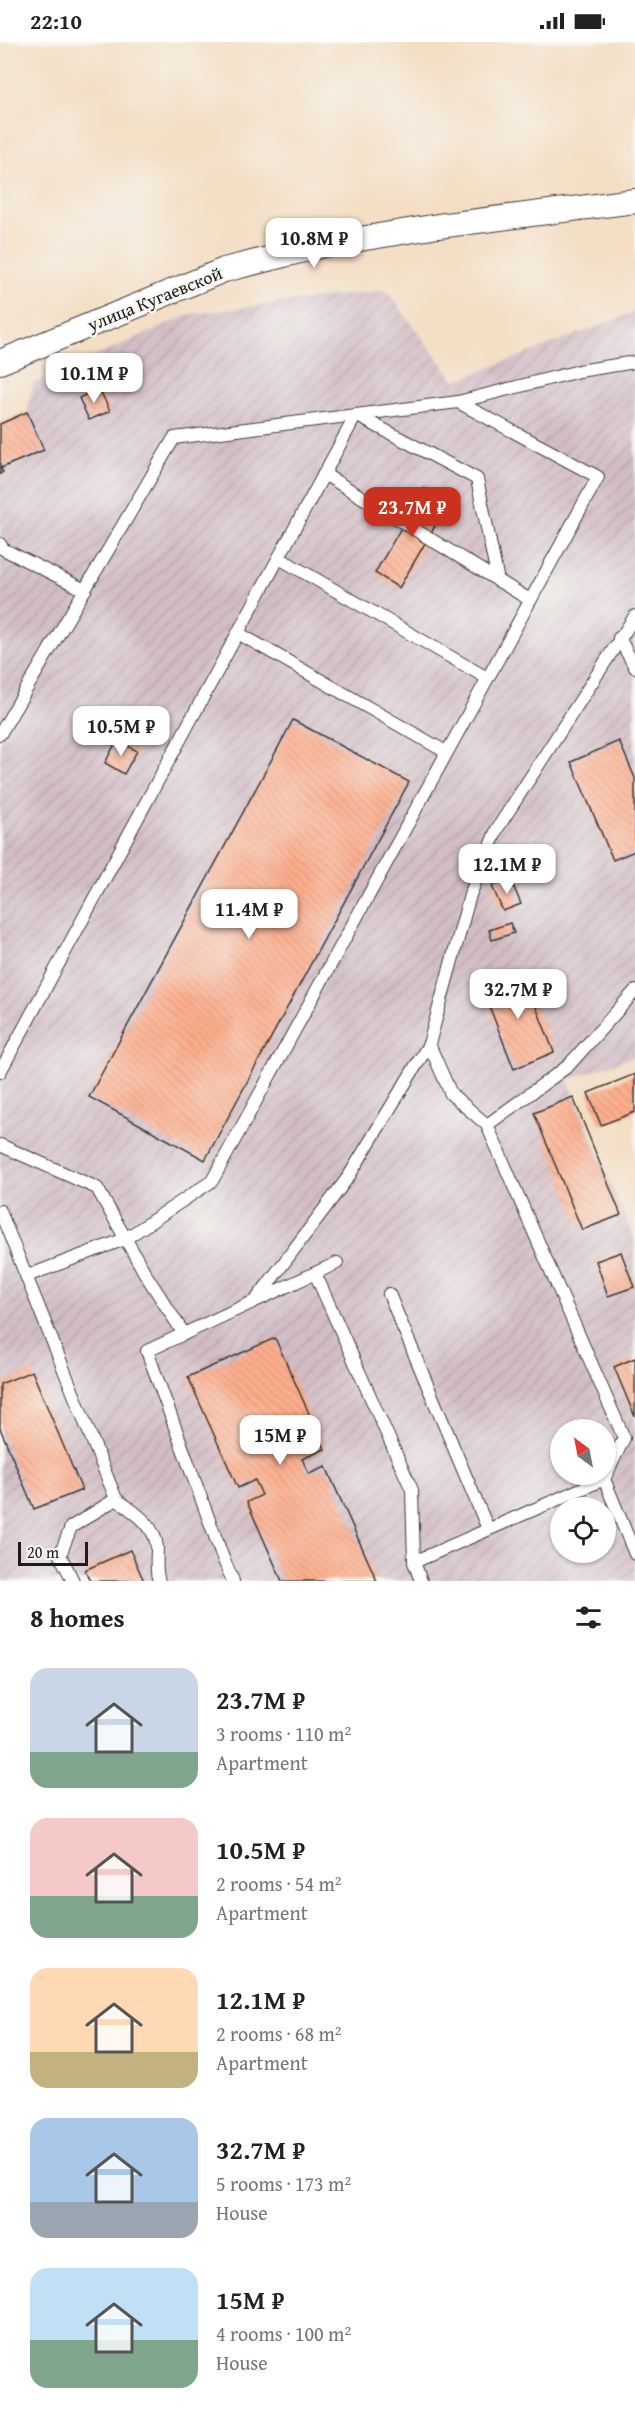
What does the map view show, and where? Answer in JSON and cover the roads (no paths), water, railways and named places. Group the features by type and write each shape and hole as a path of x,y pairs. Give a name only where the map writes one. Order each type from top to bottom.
{"street":[{"name":"улица Кугаевской","path":"0,362 224,270 324,245 438,226 635,201"}],"lane":[{"path":"0,734 174,438 458,402 579,371 635,362"},
{"path":"27,1276 125,1239 212,1181 598,477 458,402"},
{"path":"0,1072 356,415"},
{"path":"356,415 477,479 498,581"},
{"path":"324,474 530,600"},
{"path":"0,544 3,549 85,590"},
{"path":"279,558 487,678"},
{"path":"255,1300 349,1176 429,1044 470,895 497,829 635,616"},
{"path":"238,633 446,752"},
{"path":"620,638 635,667"},
{"path":"487,1125 568,1066 635,991"},
{"path":"429,1044 451,1094 487,1125 616,1419"},
{"path":"0,1145 97,1188 125,1239 184,1334"},
{"path":"0,1211 116,1499 144,1519 157,1545 159,1581"},
{"path":"233,1581 147,1351 337,1263"},
{"path":"315,1273 412,1490 414,1562 422,1581"},
{"path":"389,1294 488,1529"},
{"path":"616,1420 624,1438 616,1454"},
{"path":"414,1562 590,1485"},
{"path":"606,1485 635,1554"},
{"path":"73,1581 60,1555 71,1527 116,1499"}]}
